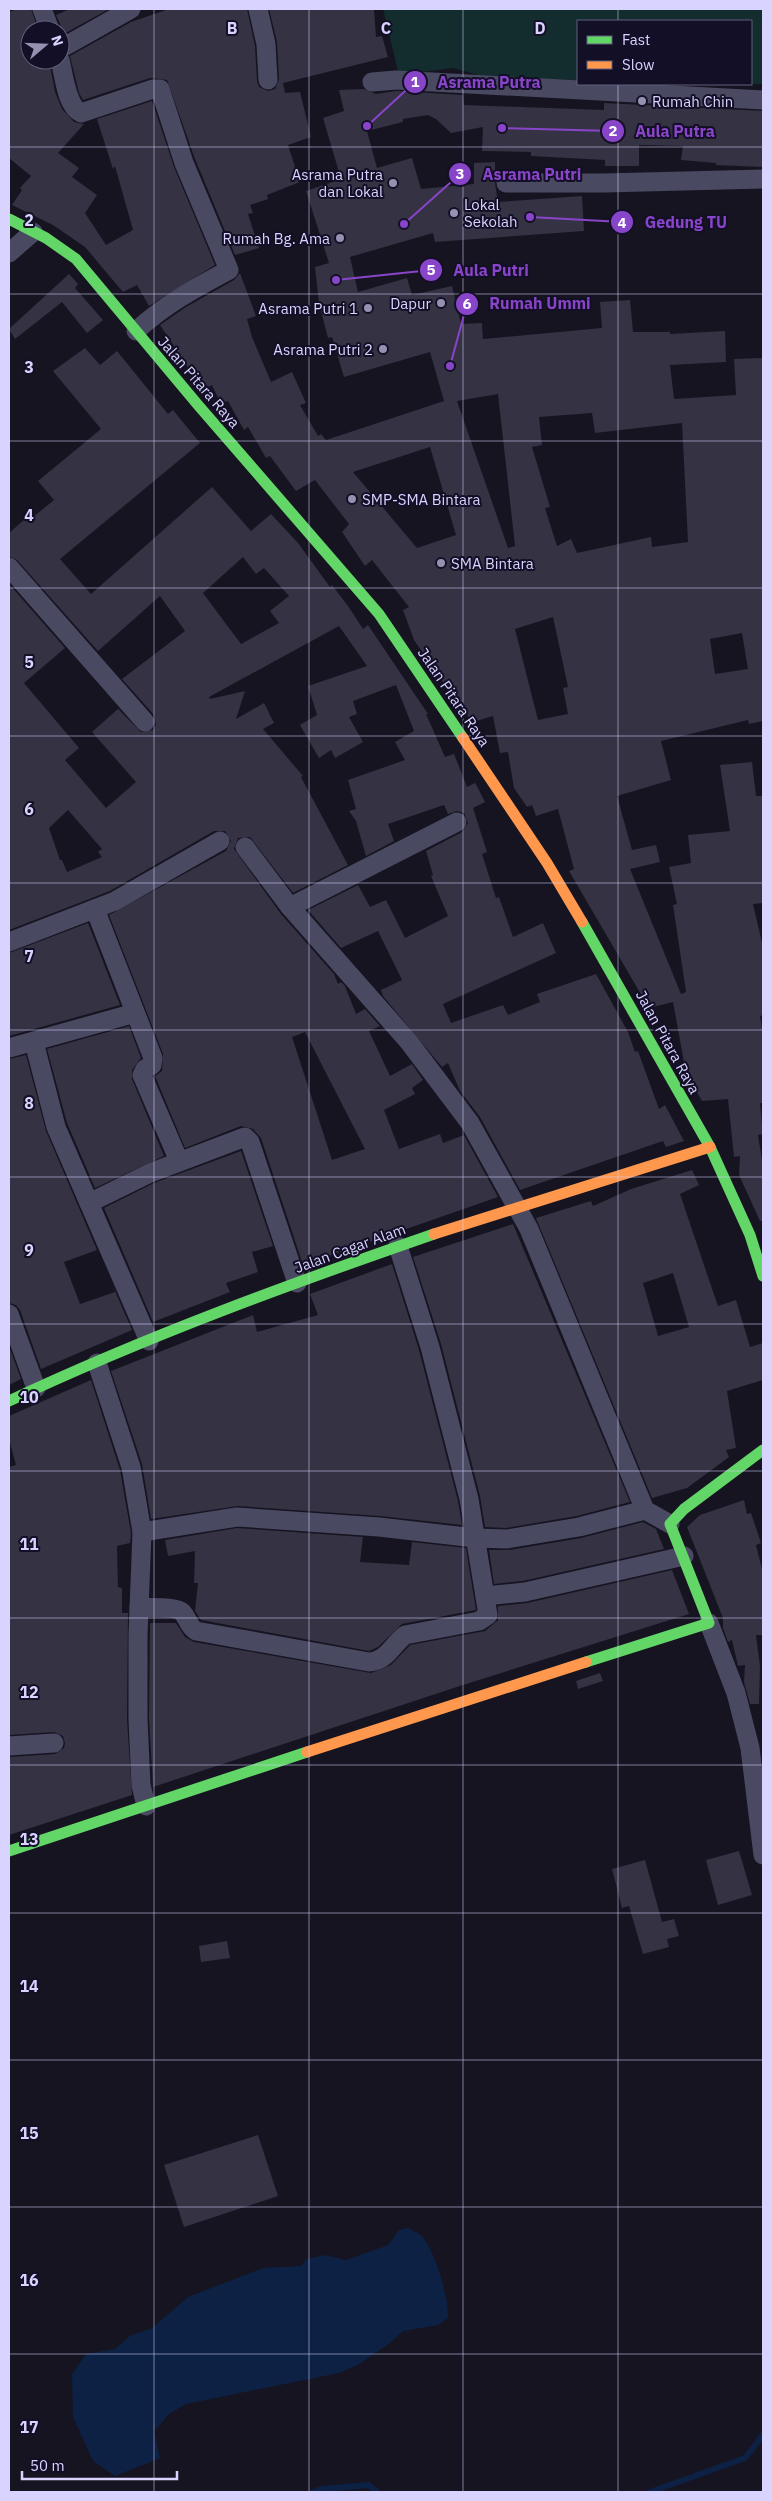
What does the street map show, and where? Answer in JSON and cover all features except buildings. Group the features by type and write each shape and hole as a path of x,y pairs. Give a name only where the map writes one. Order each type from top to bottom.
{"street":[{"path":"70,43 131,9"},
{"path":"258,9 266,44 268,80"},
{"path":"63,70 71,100 77,111 81,113 153,89 160,89 184,163 229,270 180,296 157,312 136,332"},
{"path":"372,82 396,80 763,100"},
{"path":"506,183 604,183 763,179"},
{"name":"Jalan Pitara Raya","path":"9,219 76,259 136,332 379,614 547,863 606,962 710,1147 750,1235 763,1276"},
{"path":"9,253 33,232"},
{"path":"9,566 145,722"},
{"path":"290,907 457,822"},
{"path":"9,942 115,901 220,841"},
{"path":"245,847 290,907 409,1042 470,1123 529,1229 645,1510 670,1524 736,1693 750,1748 763,1855"},
{"path":"95,909 154,1062 142,1075 180,1161"},
{"path":"9,1048 135,1014"},
{"path":"34,1042 56,1127 148,1341"},
{"path":"89,1203 116,1188 180,1161 237,1138 247,1138 297,1283"},
{"name":"Jalan Cagar Alam","path":"9,1402 36,1388 148,1341 398,1246 516,1207 627,1176 710,1147"},
{"path":"139,1608 176,1609 182,1612 191,1628 196,1631 369,1662 383,1659 396,1642 405,1635 485,1619 488,1615 469,1499 430,1347 398,1246"},
{"path":"9,1314 36,1388"},
{"path":"97,1363 131,1466 142,1532 138,1719 141,1785 146,1806"},
{"path":"670,1524 684,1509 763,1450"},
{"path":"142,1532 237,1517 379,1527 475,1538 507,1539 579,1527 645,1510"},
{"path":"485,1596 525,1592 684,1556"},
{"path":"9,1851 468,1699 709,1623"},
{"path":"9,1746 54,1742"}],"green space":[{"path":"383,9 763,9 763,84 752,84 752,20 577,20 577,80 490,78 453,68 399,75"}],"water":[{"path":"408,2228 422,2236 432,2252 444,2287 448,2318 438,2325 403,2331 390,2343 358,2365 339,2373 186,2404 169,2414 154,2431 160,2458 115,2476 93,2461 73,2417 72,2374 86,2354 115,2349 130,2336 152,2328 188,2297 263,2268 301,2266 307,2259 325,2255 346,2260 388,2245 399,2230"}],"waterway":[{"path":"650,2492 745,2458 763,2435"},
{"path":"314,2492 321,2489 369,2485 377,2492"}],"traffic: fast":[{"path":"9,219 46,238 76,259 198,405 379,614 463,738"},
{"path":"582,922 710,1147 750,1235 763,1276"},
{"path":"9,1401 61,1377 219,1312 434,1234"},
{"path":"586,1662 709,1623 670,1524 684,1509 763,1450"},
{"path":"9,1851 307,1752"}],"traffic: slow":[{"path":"463,738 547,863 582,922"},
{"path":"434,1234 710,1147"},
{"path":"307,1752 586,1662"}],"place":[{"name":"Rumah Chin","path":"642,101"},
{"name":"Asrama Putra","path":"367,126"},
{"name":"Aula Putra","path":"502,128"},
{"name":"Asrama Putra dan Lokal","path":"393,183"},
{"name":"Lokal Sekolah","path":"454,213"},
{"name":"Gedung TU","path":"530,217"},
{"name":"Asrama Putri","path":"404,224"},
{"name":"Rumah Bg. Ama","path":"340,238"},
{"name":"Aula Putri","path":"336,280"},
{"name":"Dapur","path":"441,303"},
{"name":"Asrama Putri 1","path":"368,308"},
{"name":"Asrama Putri 2","path":"383,349"},
{"name":"Rumah Ummi","path":"450,366"},
{"name":"SMP-SMA Bintara","path":"352,499"},
{"name":"SMA Bintara","path":"441,563"}]}
